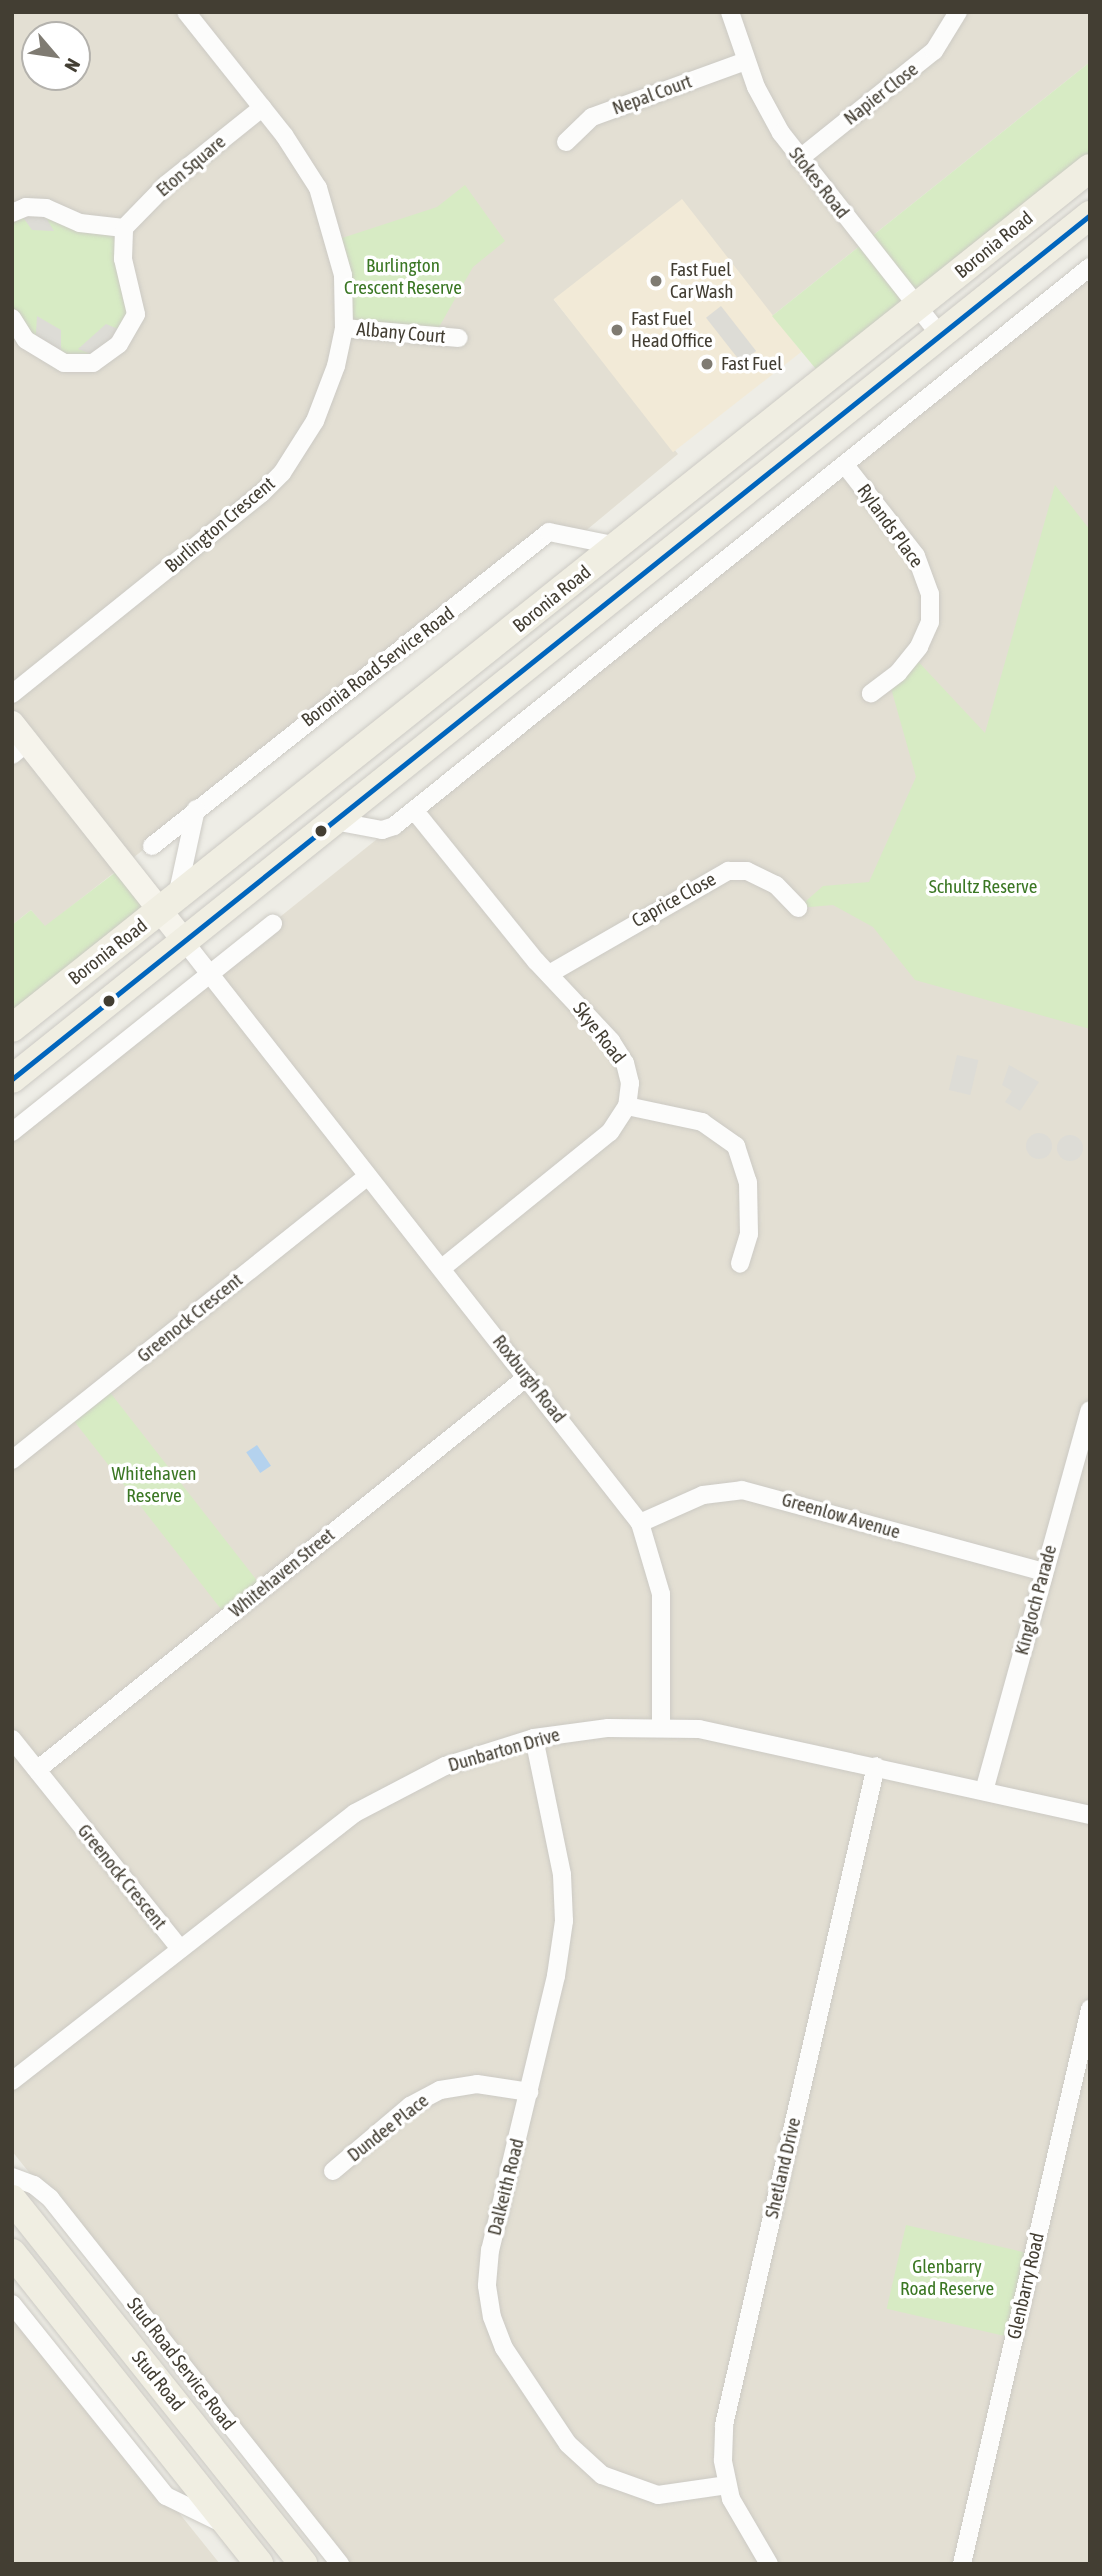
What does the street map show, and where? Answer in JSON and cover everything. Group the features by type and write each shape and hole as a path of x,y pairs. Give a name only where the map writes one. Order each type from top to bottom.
{"main road":[{"name":"Boronia Road","path":"12,1028 1090,168"},
{"name":"Boronia Road","path":"12,1079 1090,215"},
{"name":"Stud Road","path":"23,2192 303,2564"},
{"name":"Stud Road","path":"12,2253 230,2527 248,2560"}],"street":[{"name":"Burlington Crescent","path":"12,694 241,511 282,473 326,394 344,328 343,275 330,218 301,160 186,12"},
{"name":"Stokes Road","path":"730,12 746,61 799,159 940,335"},
{"name":"Napier Close","path":"799,159 934,51 954,15"},
{"name":"Nepal Court","path":"566,142 592,117 746,61"},
{"name":"Eton Square","path":"124,228 167,184 262,108"},
{"path":"12,213 26,207 46,208 80,223 124,228 123,260 136,314 120,344 93,362 64,363 26,340 12,318"},
{"path":"334,821 386,830 414,810 1087,275"},
{"name":"Albany Court","path":"344,328 459,338"},
{"name":"Rylands Place","path":"845,465 916,556 930,594 930,622 919,647 898,673 871,693"},
{"name":"Boronia Road Service Road","path":"152,846 548,532 618,546"},
{"path":"12,723 20,749 169,905 184,941"},
{"path":"169,905 196,809"},
{"name":"Skye Road","path":"414,810 549,974 619,1053 628,1073 627,1106"},
{"name":"Caprice Close","path":"549,974 728,871 747,871 776,886 798,908"},
{"path":"12,1132 273,924"},
{"name":"Roxburgh Road","path":"184,941 640,1524 661,1594 661,1727"},
{"path":"442,1268 599,1143 627,1106 709,1125 728,1137 742,1154 747,1171 749,1234 740,1264"},
{"name":"Greenock Crescent","path":"12,1460 368,1176"},
{"name":"Whitehaven Street","path":"37,1770 527,1377"},
{"name":"Kingloch Parade","path":"984,1791 1090,1409"},
{"name":"Greenlow Avenue","path":"640,1524 703,1495 742,1490 1044,1572"},
{"name":"Dunbarton Drive","path":"12,2081 309,1846 384,1794 475,1754 534,1738 608,1728 661,1727 739,1735 1090,1815"},
{"name":"Dalkeith Road","path":"534,1738 562,1875 564,1921 529,2092 488,2268 492,2317 504,2348 568,2444 602,2475 658,2495 727,2485"},
{"name":"Greenock Crescent","path":"12,1740 180,1949"},
{"name":"Shetland Drive","path":"769,2564 746,2530 727,2485 723,2450 726,2415 876,1766"},
{"name":"Glenbarry Road","path":"962,2564 1081,2086 1090,2009"},
{"name":"Dundee Place","path":"333,2171 410,2106 440,2090 477,2084 529,2092"},
{"name":"Stud Road Service Road","path":"12,2177 23,2192 50,2199 340,2564"},
{"path":"12,2304 166,2496 191,2512 230,2527"}],"shaded area":[{"path":"12,12 1090,12 1090,62 772,316 682,200 554,300 678,454 577,538 548,532 45,927 31,910 12,925"},
{"path":"682,199 801,352 673,452 554,299"},
{"path":"39,206 54,231 32,230 17,209"},
{"path":"1090,267 1090,2564 340,2564 12,2151 12,1132"},
{"path":"721,306 756,351 741,363 706,318"},
{"path":"37,316 61,330 61,363 35,348"},
{"path":"106,324 130,334 101,358 78,349"},
{"path":"957,1055 978,1060 970,1095 949,1090"},
{"path":"1009,1065 1039,1082 1020,1111 1005,1102 1012,1091 1002,1085"},
{"path":"1039,1133 1048,1137 1052,1146 1048,1155 1039,1159 1030,1155 1026,1146 1030,1137"},
{"path":"1070,1135 1079,1139 1083,1148 1079,1157 1070,1161 1061,1157 1057,1148 1061,1139"},
{"path":"12,2304 159,2488 220,2564 12,2564"}],"green space":[{"path":"1090,62 1090,168 825,380 772,316"},
{"name":"Burlington Crescent Reserve","path":"465,185 505,241 473,267 434,336 344,328 336,240 437,207"},
{"path":"12,213 124,228 137,303 93,363 64,363 12,318"},
{"name":"Schultz Reserve","path":"1055,485 1090,530 1090,1029 915,980 873,927 833,905 798,908 823,886 869,882 916,777 889,681 913,656 985,733"},
{"path":"125,865 161,911 12,1028 12,925 31,910 45,926"},
{"name":"Whitehaven Reserve","path":"105,1386 263,1589 227,1617 69,1414"},
{"name":"Glenbarry Road Reserve","path":"906,2225 1032,2254 1012,2338 887,2309"}],"water":[{"path":"257,1445 271,1466 260,1473 246,1452"}],"transit line":[{"path":"12,1079 1090,215"}],"place":[{"name":"Fast Fuel Car Wash","path":"656,281"},
{"name":"Fast Fuel Head Office","path":"617,330"},
{"name":"Fast Fuel","path":"707,364"}]}
